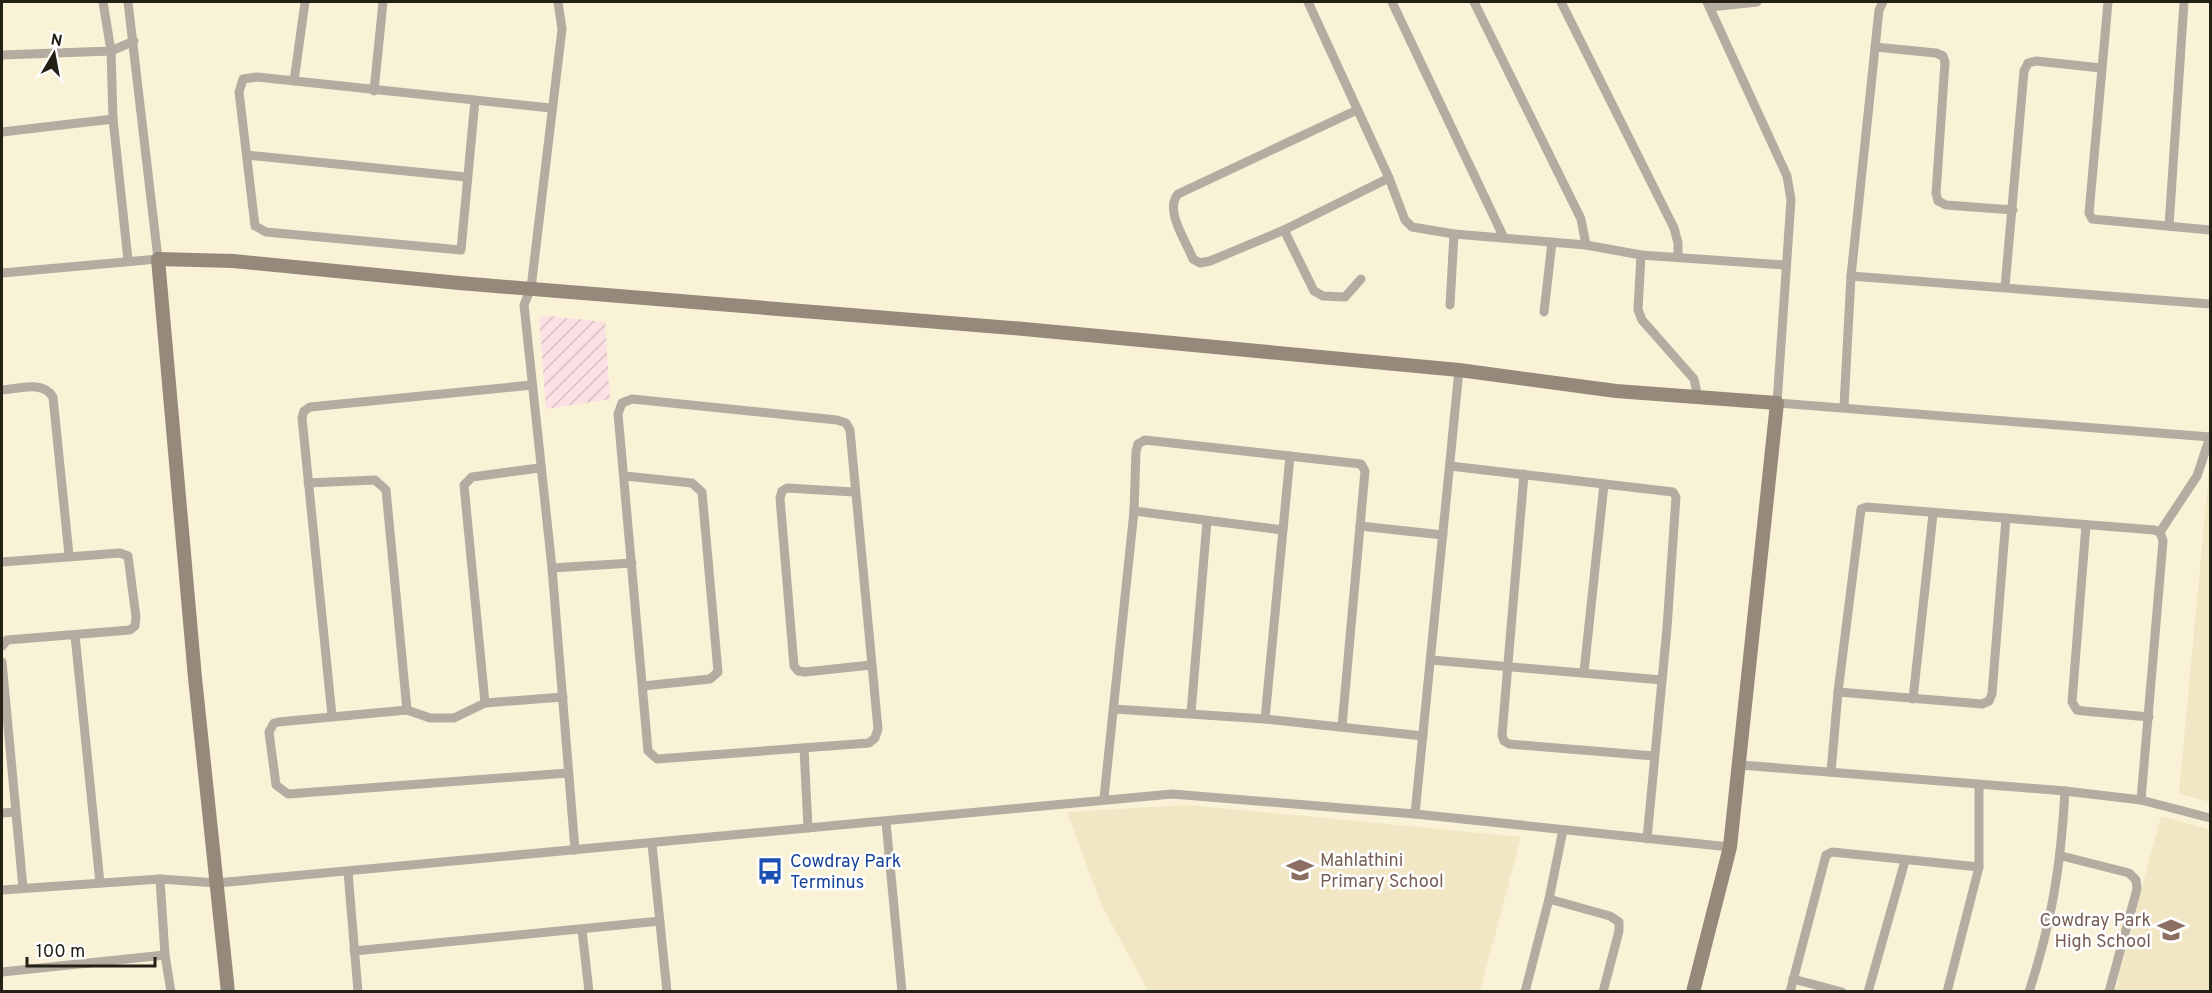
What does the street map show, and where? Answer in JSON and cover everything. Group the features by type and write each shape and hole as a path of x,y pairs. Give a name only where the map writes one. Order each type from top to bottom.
{"street":[{"path":"104,2 111,51 113,119 128,260"},
{"path":"128,2 158,259 195,678 228,992"},
{"path":"294,81 305,2"},
{"path":"374,91 383,2"},
{"path":"558,2 562,29 531,288 524,305 539,468 552,568 575,850"},
{"path":"1308,2 1389,178 1405,220 1412,226 1454,234 1586,245 1641,255 1785,266"},
{"path":"1392,2 1504,238"},
{"path":"1474,2 1581,219 1586,245"},
{"path":"1561,2 1674,228 1678,243 1678,257"},
{"path":"1693,992 1730,847 1741,765 1777,403 1791,200 1787,176 1709,4 1757,2"},
{"path":"1844,406 1851,276 1875,47 1883,2"},
{"path":"2108,2 2089,213 2092,219 2211,230"},
{"path":"2169,226 2184,2"},
{"path":"2,55 111,51 134,42"},
{"path":"1875,47 1936,53 1943,56 1945,62 1936,193 1938,201 1946,205 2013,210"},
{"path":"2005,287 2024,71 2028,63 2037,61 2101,68"},
{"path":"475,100 466,177 461,250 267,232 257,228 254,223 240,83 243,79 257,76 374,91 475,100 551,108"},
{"path":"1357,110 1178,194 1173,200 1172,209 1193,259 1200,262 1210,261 1284,230 1389,178"},
{"path":"2,132 113,119"},
{"path":"247,155 466,177"},
{"path":"1284,230 1314,291 1323,296 1345,297 1360,279"},
{"path":"1450,305 1454,234"},
{"path":"1544,312 1552,242"},
{"path":"1641,255 1638,310 1642,320 1694,379 1698,398"},
{"path":"2,273 128,260 233,261 1023,329 1459,370 1616,391 1844,406 2210,437 2197,476 2160,532"},
{"path":"1851,276 2211,304"},
{"path":"1415,814 1459,370"},
{"path":"332,716 302,418 304,411 309,407 532,385"},
{"path":"2,390 41,387 49,389 53,397 69,555"},
{"path":"632,399 837,420 846,423 850,430 854,492 878,729 876,738 869,743 657,759 648,751 619,409 622,404 632,399"},
{"path":"1104,798 1134,511 1136,451 1138,444 1145,440 1361,464 1365,471 1342,726"},
{"path":"1265,719 1290,456"},
{"path":"1450,466 1667,489 1676,497 1647,839"},
{"path":"485,703 464,485 472,477 539,468"},
{"path":"1524,474 1507,666 1502,735 1504,741 1509,744 1654,756"},
{"path":"625,476 692,483 700,488 718,672 710,679 643,686"},
{"path":"308,483 375,480 386,490 407,710"},
{"path":"1584,672 1604,484"},
{"path":"854,492 787,488 782,491 780,498 794,666 798,671 805,672 871,665"},
{"path":"1831,772 1838,692 1861,509 1867,507 2160,532"},
{"path":"1134,511 1282,530"},
{"path":"1913,699 1933,514"},
{"path":"1838,692 1982,704 1989,701 1992,694 2006,518"},
{"path":"1191,713 1207,521"},
{"path":"2086,525 2072,702 2078,710 2148,717"},
{"path":"1360,526 1443,535"},
{"path":"2142,800 2163,541 2160,532"},
{"path":"2,562 69,555 120,553 128,556 136,617 135,626 130,630 7,640 2,646"},
{"path":"552,568 632,563"},
{"path":"75,634 100,883"},
{"path":"1431,660 1662,680"},
{"path":"2,662 5,737 23,888"},
{"path":"563,697 485,703 454,718 430,718 407,710 278,722 270,727 276,785 283,793 568,773"},
{"path":"1114,709 1265,719 1423,736"},
{"path":"804,748 808,828"},
{"path":"1741,765 2065,791 2142,800 2211,818"},
{"path":"1947,992 1979,867 1979,784"},
{"path":"2030,992 2049,927 2062,856 2065,791"},
{"path":"2,890 160,879 217,883 886,822 1104,798 1189,794 1415,814 1730,847"},
{"path":"2,813 15,812"},
{"path":"886,822 902,992"},
{"path":"1525,992 1549,899 1563,830"},
{"path":"652,844 667,992"},
{"path":"1790,992 1826,855 1832,852 1979,867"},
{"path":"2062,856 2129,873 2136,880 2137,889 2109,992"},
{"path":"1868,992 1905,861"},
{"path":"348,872 358,992"},
{"path":"160,879 165,955 171,992"},
{"path":"1549,899 1610,916 1619,922 1619,931 1603,992"},
{"path":"354,951 660,921"},
{"path":"582,930 589,992"},
{"path":"2,972 165,955"},
{"path":"1793,979 1842,992"}],"shaded area":[{"path":"550,316 605,322 610,399 546,409 539,317"},
{"path":"2210,460 2210,802 2179,794"},
{"name":"Mahlathini Primary School","path":"1189,805 1521,837 1480,991 1148,991 1101,904 1067,812"},
{"name":"Cowdray Park High School","path":"2161,816 2210,830 2210,991 2115,991"}],"place":[{"name":"Mahlathini Primary School","path":"1300,870"},
{"name":"Cowdray Park Terminus","path":"770,871"},
{"name":"Cowdray Park High School","path":"2171,930"}]}
